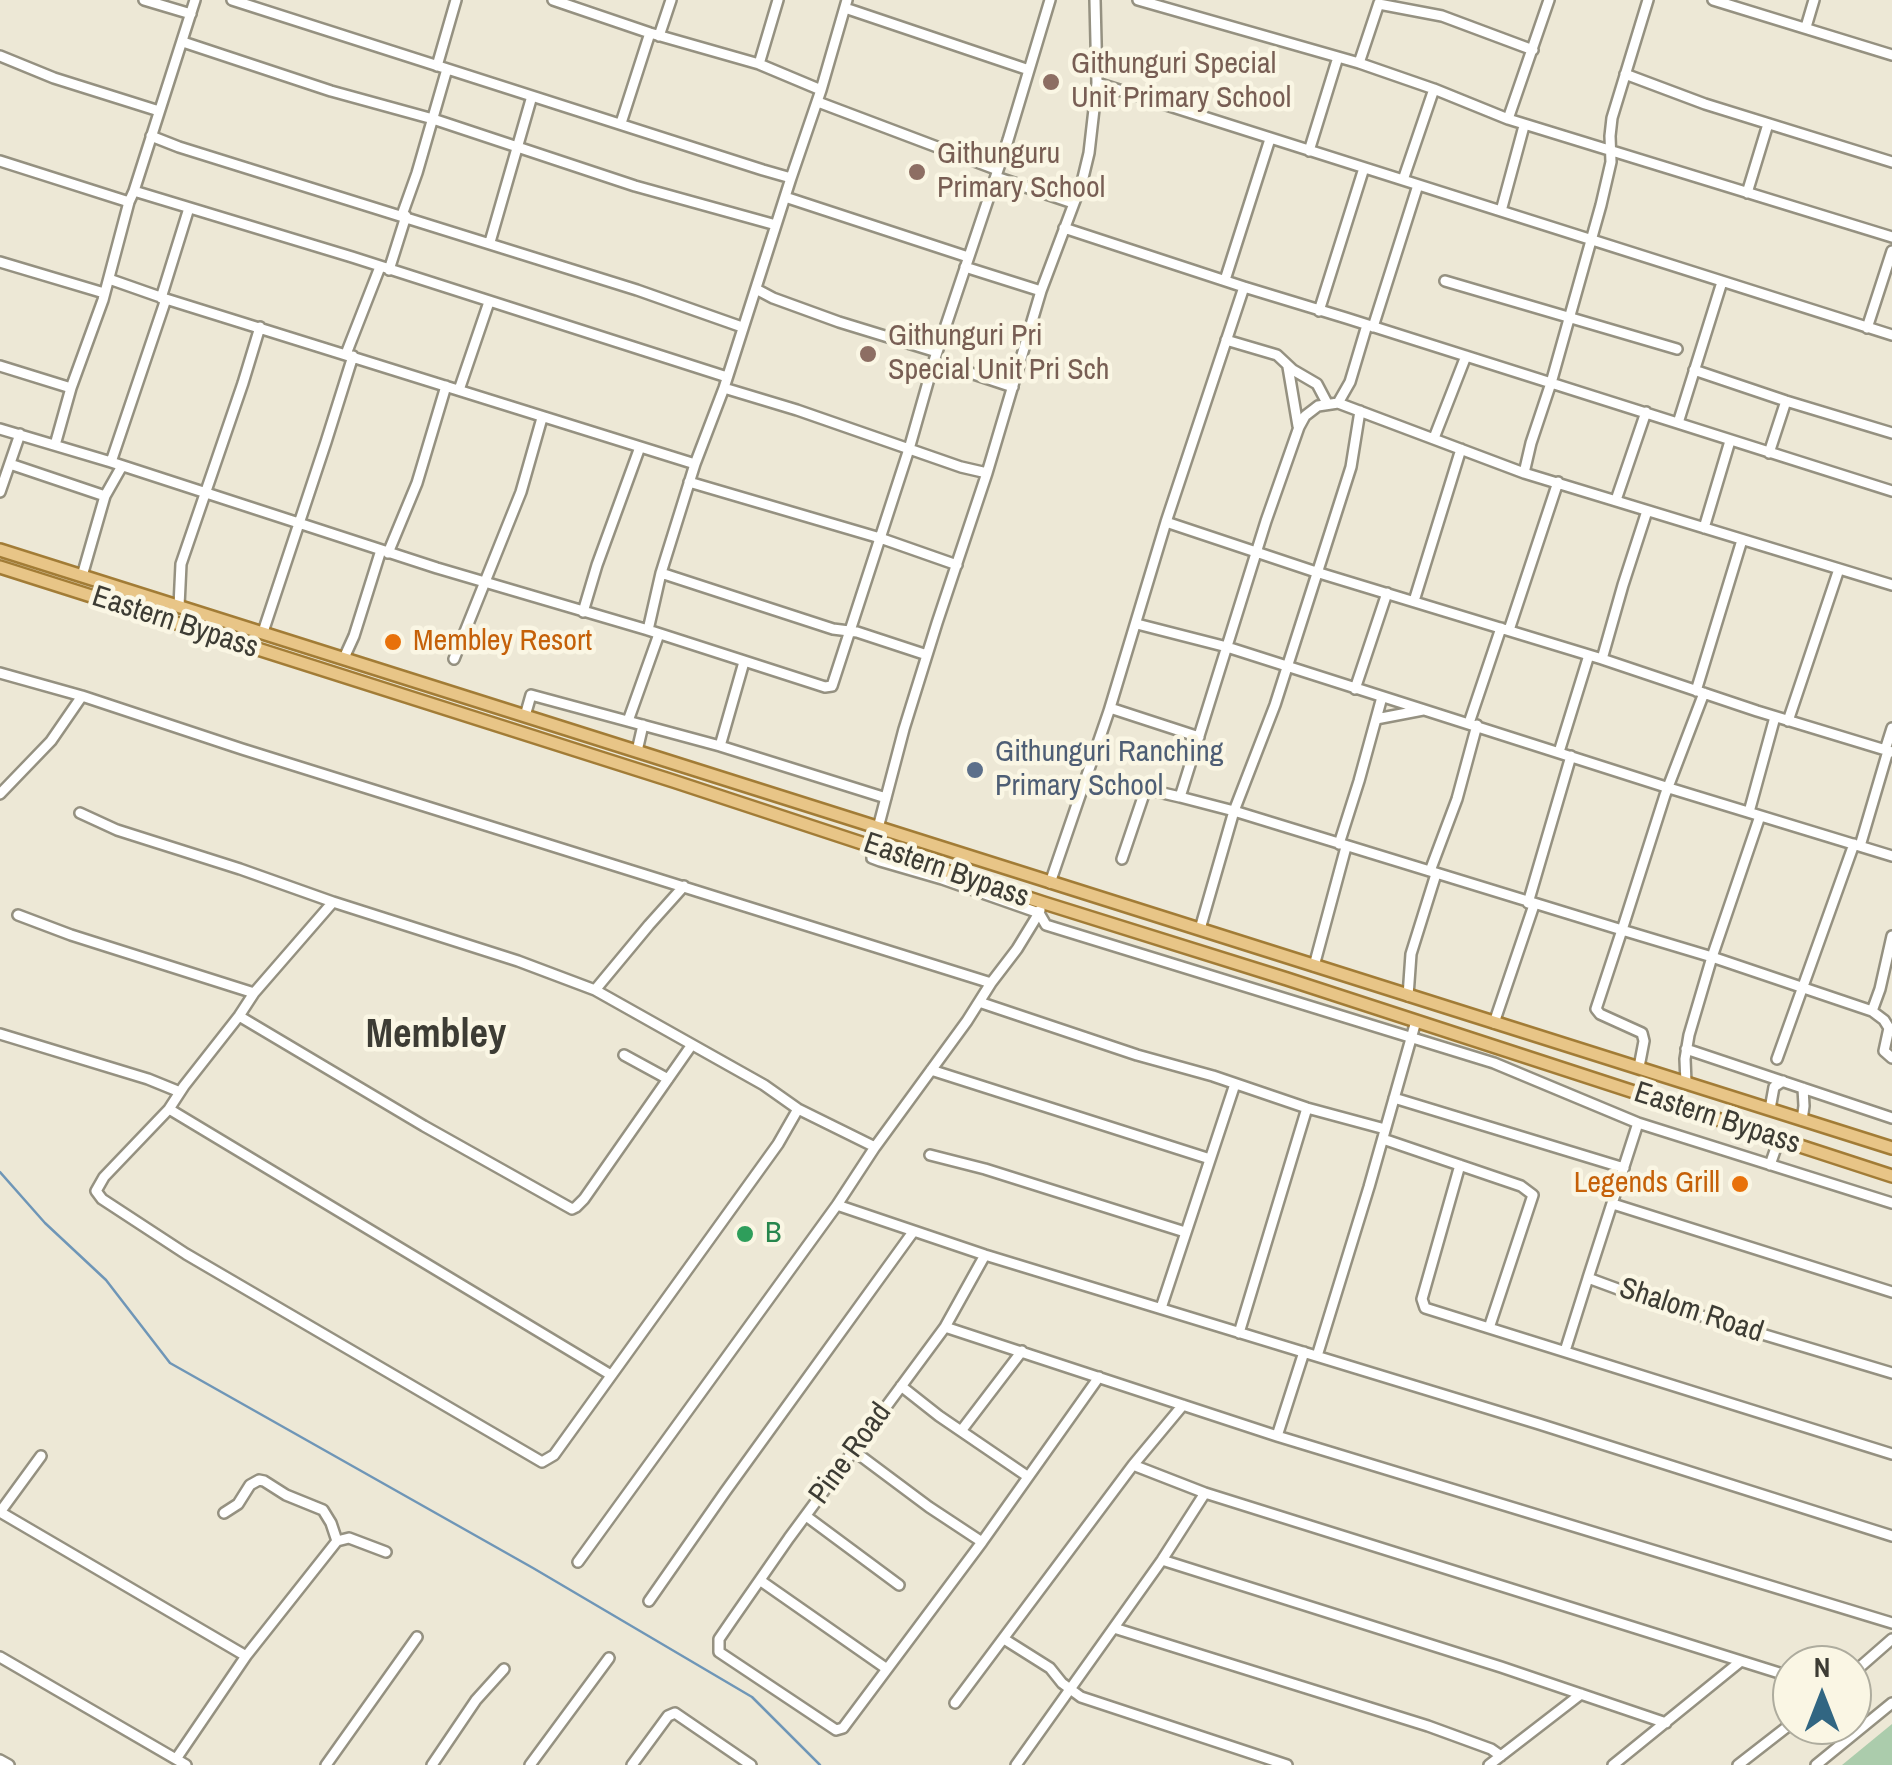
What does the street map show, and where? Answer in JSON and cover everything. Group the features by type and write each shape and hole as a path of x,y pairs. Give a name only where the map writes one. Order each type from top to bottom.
{"main road":[{"name":"Eastern Bypass","path":"0,550 1892,1148"},
{"name":"Eastern Bypass","path":"0,567 874,846 985,884 1041,908 1172,944 1892,1176"},
{"path":"985,884 992,864"}],"street":[{"path":"144,0 190,14"},
{"path":"56,445 194,0"},
{"path":"232,0 255,3 442,68 791,178"},
{"path":"262,632 349,354 404,215 433,119 456,0"},
{"path":"553,0 570,2 654,34 759,64 821,90"},
{"path":"621,124 654,34 671,0"},
{"path":"759,64 778,0"},
{"path":"0,428 385,552 832,686 1050,0"},
{"path":"878,828 926,656 1089,153 1097,83 1095,0"},
{"path":"1138,0 1168,4 1359,63 1524,126 1892,237"},
{"path":"1508,119 1550,0"},
{"path":"1524,473 1591,240 1611,162 1610,128 1648,0"},
{"path":"1713,0 1892,54"},
{"path":"1806,27 1814,0"},
{"path":"1359,63 1379,2 1442,16 1533,50"},
{"path":"648,630 689,482 818,102 846,4 1029,70"},
{"path":"183,42 635,186 776,225"},
{"path":"0,56 54,78 159,111"},
{"path":"1309,150 1338,57"},
{"path":"1625,74 1705,104 1892,162"},
{"path":"1097,83 1892,336"},
{"path":"1403,180 1434,89"},
{"path":"490,242 532,96"},
{"path":"818,102 1074,203"},
{"path":"1747,192 1768,124"},
{"path":"1501,211 1524,126"},
{"path":"151,136 490,242 742,327"},
{"path":"1225,280 1270,139"},
{"path":"0,161 129,202"},
{"path":"1319,311 1364,168"},
{"path":"1180,796 1298,427 1310,411 1332,403 1350,382 1418,185"},
{"path":"134,191 727,377"},
{"path":"786,197 1042,290"},
{"path":"82,576 189,208"},
{"path":"1064,228 1892,491"},
{"path":"1867,328 1892,251"},
{"path":"0,262 104,293"},
{"path":"108,279 695,464"},
{"path":"1444,281 1677,349"},
{"path":"1678,423 1722,282"},
{"path":"756,288 773,298 1013,387"},
{"path":"1050,883 1244,288"},
{"path":"459,390 490,302"},
{"path":"179,606 181,564 260,327"},
{"path":"1226,340 1267,351 1317,384 1332,403 1524,473 1892,585"},
{"path":"1434,438 1466,356"},
{"path":"1288,364 1298,427"},
{"path":"0,366 71,388"},
{"path":"1694,370 1892,433"},
{"path":"344,658 417,483 446,386"},
{"path":"724,388 987,474"},
{"path":"1769,453 1786,401"},
{"path":"1200,929 1234,811 1275,705 1351,467 1360,411"},
{"path":"1616,500 1646,412"},
{"path":"454,658 521,492 542,418"},
{"path":"0,492 20,434"},
{"path":"1704,528 1730,441"},
{"path":"584,612 640,446"},
{"path":"1414,601 1460,449"},
{"path":"10,464 105,496"},
{"path":"689,482 880,538 957,565"},
{"path":"1408,996 1411,954 1457,799 1473,724 1558,482"},
{"path":"1602,659 1647,510"},
{"path":"1166,522 1888,751"},
{"path":"1639,1067 1642,1033 1596,1009 1700,692 1742,540"},
{"path":"1788,720 1839,569"},
{"path":"661,573 926,656"},
{"path":"1355,689 1387,593"},
{"path":"1137,624 1227,647 1892,856"},
{"path":"628,721 659,634"},
{"path":"1559,752 1589,655"},
{"path":"720,746 744,662"},
{"path":"0,672 991,982"},
{"path":"525,716 531,694 720,746 886,798"},
{"path":"0,794 51,741 82,696"},
{"path":"1314,966 1382,697"},
{"path":"1110,708 1199,738"},
{"path":"1376,720 1425,710"},
{"path":"1749,812 1775,717"},
{"path":"636,751 643,726"},
{"path":"1776,1059 1857,845 1892,728"},
{"path":"1494,1023 1571,756"},
{"path":"1122,859 1146,792 1180,796 1712,957 1872,1011 1888,1028 1884,1050 1892,1058"},
{"path":"80,813 117,830 518,961 595,990 764,1085 798,1109 875,1147"},
{"path":"1686,1083 1686,1048 1760,816"},
{"path":"874,846 872,858 880,861 1041,908"},
{"path":"595,990 684,886"},
{"path":"332,902 254,993 169,1109 104,1177 96,1191 110,1205 186,1254 542,1462 554,1455 778,1144 798,1109"},
{"path":"1041,908 1046,925 1494,1063 1638,1123 1892,1203"},
{"path":"578,1562 837,1205 1017,950 1041,908"},
{"path":"18,915 254,993"},
{"path":"1872,1011 1890,956 1892,936"},
{"path":"1165,961 1172,944"},
{"path":"979,1002 1384,1134 1533,1194 1489,1328"},
{"path":"239,1016 572,1209 584,1199 691,1046"},
{"path":"1317,1356 1416,1021"},
{"path":"0,1034 180,1092"},
{"path":"1686,1048 1892,1118"},
{"path":"624,1055 668,1079"},
{"path":"931,1070 1210,1160"},
{"path":"1770,1110 1774,1088 1783,1082"},
{"path":"1161,1308 1235,1084"},
{"path":"1802,1088 1802,1120"},
{"path":"1394,1098 1624,1168"},
{"path":"1239,1333 1307,1108"},
{"path":"169,1109 611,1374"},
{"name":"Shalom Road","path":"1638,1123 1588,1278 1892,1373"},
{"path":"1770,1166 1780,1139"},
{"path":"930,1154 1185,1232"},
{"path":"1460,1165 1421,1302 1430,1311 1892,1454"},
{"path":"1612,1204 1892,1292"},
{"path":"837,1205 986,1255 1892,1536"},
{"path":"649,1601 914,1232"},
{"name":"Pine Road","path":"887,1669 843,1728 836,1730 720,1652 720,1640 944,1327 986,1255"},
{"path":"1565,1351 1588,1278"},
{"path":"944,1327 1277,1436 1892,1622"},
{"path":"961,1431 1022,1351"},
{"path":"1277,1436 1304,1352"},
{"path":"761,1580 887,1669 1099,1378"},
{"path":"901,1386 1027,1476"},
{"path":"954,1704 1132,1465 1183,1405"},
{"path":"854,1450 982,1542"},
{"path":"41,1456 0,1512 246,1656"},
{"path":"1132,1465 1205,1493 1772,1671"},
{"path":"224,1513 238,1504 250,1485 259,1480 323,1510 336,1541"},
{"path":"1016,1765 1205,1493"},
{"path":"806,1516 899,1584"},
{"path":"0,1657 181,1762 246,1656 336,1541 349,1538 386,1552"},
{"path":"1162,1560 1666,1723"},
{"path":"1114,1628 1428,1726 1500,1756"},
{"path":"326,1765 417,1637"},
{"path":"1004,1639 1050,1668 1070,1690 1107,1707 1287,1765"},
{"path":"1872,1657 1892,1640"},
{"path":"530,1765 608,1658"},
{"path":"1613,1765 1741,1661"},
{"path":"432,1765 476,1700 504,1669"},
{"path":"1489,1765 1581,1694"},
{"path":"1816,1765 1892,1703"},
{"path":"632,1765 668,1716 675,1713 752,1765"},
{"path":"1738,1765 1772,1738"},
{"path":"0,1760 9,1765"}],"green space":[{"path":"1892,1724 1892,1765 1842,1765 1866,1745 1872,1745 1872,1740"}],"waterway":[{"path":"0,1172 45,1223 106,1280 170,1363 752,1697 820,1765"}],"place":[{"name":"Githunguri Special Unit Primary School","path":"1051,82"},
{"name":"Githunguru Primary School","path":"917,172"},
{"name":"Githunguri Pri Special Unit Pri Sch","path":"868,354"},
{"name":"Membley Resort","path":"393,642"},
{"name":"Githunguri Ranching Primary School","path":"975,770"},
{"name":"Legends Grill","path":"1740,1184"},
{"name":"B","path":"745,1234"}],"district":[{"name":"Membley","path":"436,1036"}]}
